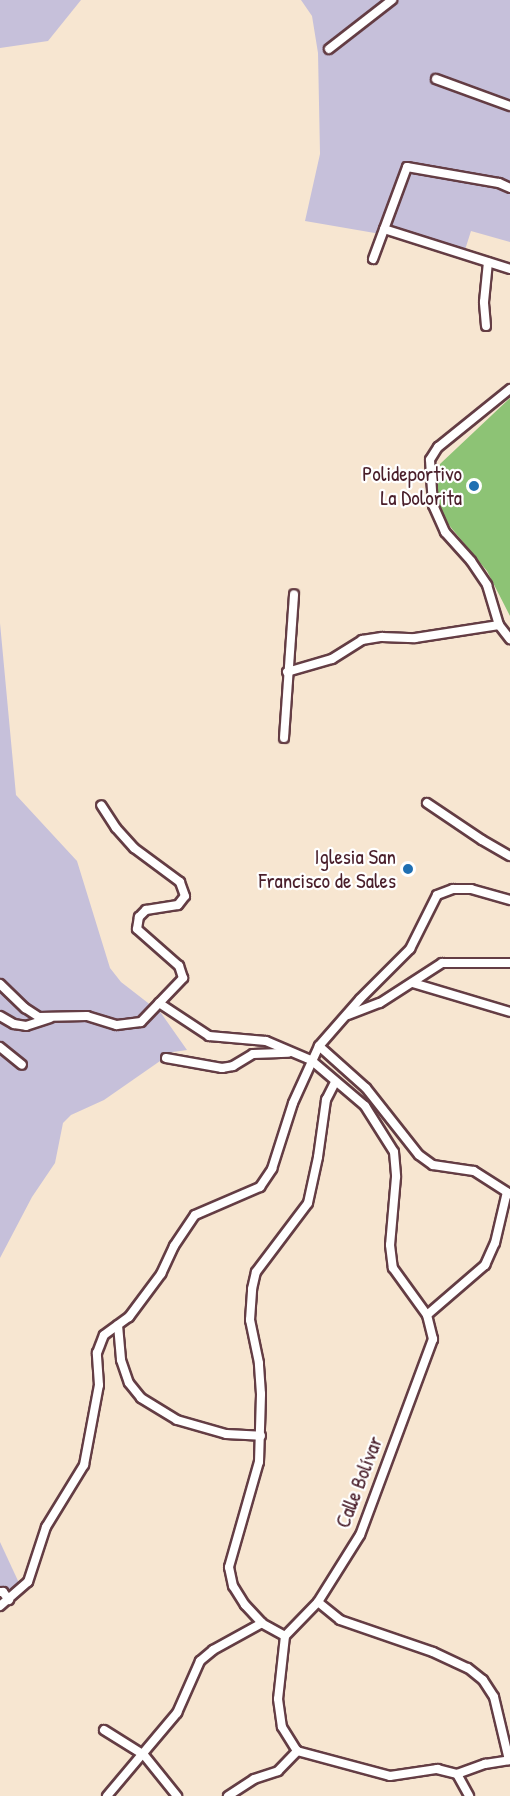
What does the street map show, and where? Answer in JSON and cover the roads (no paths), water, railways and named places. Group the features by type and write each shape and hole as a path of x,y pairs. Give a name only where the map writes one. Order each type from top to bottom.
{"street":[{"path":"329,49 392,0"},
{"path":"436,79 510,106"},
{"path":"373,259 407,167 499,183 510,188"},
{"path":"384,229 510,269"},
{"path":"486,327 484,302 488,262"},
{"path":"510,388 438,447 430,460 433,505 445,532 471,561 487,585 499,625 510,639"},
{"path":"284,738 294,594"},
{"path":"287,672 332,659 362,640 382,637 415,638 499,625"},
{"path":"427,803 510,856"},
{"path":"0,984 25,1008 39,1017 87,1016 117,1025 141,1022 183,978 179,966 136,929 139,917 146,910 178,905 185,896 180,882 134,848 116,828 101,805"},
{"path":"0,1606 28,1582 46,1527 84,1465 99,1385 97,1353 104,1335 129,1317 161,1274 174,1246 195,1215 260,1187 272,1169 293,1103 319,1046 410,949 437,895 453,889 471,889 510,900"},
{"path":"345,1016 380,1003 442,963 510,963"},
{"path":"412,983 510,1012"},
{"path":"159,1004 210,1036 266,1041 311,1060"},
{"path":"0,1016 14,1024 26,1026 53,1017"},
{"path":"319,1046 366,1088 419,1155 433,1165 474,1171 508,1193 495,1243 484,1264 427,1315"},
{"path":"0,1047 22,1065"},
{"path":"166,1058 222,1068 233,1066 253,1054 291,1053"},
{"name":"Calle Bolívar","path":"285,1636 318,1602 360,1535 433,1339 427,1315 393,1268 390,1245 396,1177 394,1152 365,1106 311,1060"},
{"path":"318,1602 340,1620 433,1652 468,1668 483,1680 494,1697 510,1760 485,1764 457,1774 437,1769 390,1776 297,1751 282,1726 278,1699 285,1636 262,1623 233,1586 229,1567 259,1462 261,1436 259,1363 250,1320 252,1289 256,1272 308,1203 318,1157 326,1100 335,1082"},
{"path":"118,1325 121,1360 129,1383 141,1398 177,1420 226,1434 261,1436"},
{"path":"0,1592 3,1592 9,1600"},
{"path":"107,1796 144,1755 177,1713 200,1661 213,1650 262,1623"},
{"path":"104,1730 144,1755 177,1796"},
{"path":"228,1796 254,1779 278,1771 297,1751"},
{"path":"457,1774 469,1796"}],"place":[{"name":"Polideportivo La Dolorita","path":"474,486"},
{"name":"Iglesia San Francisco de Sales","path":"408,869"}]}
